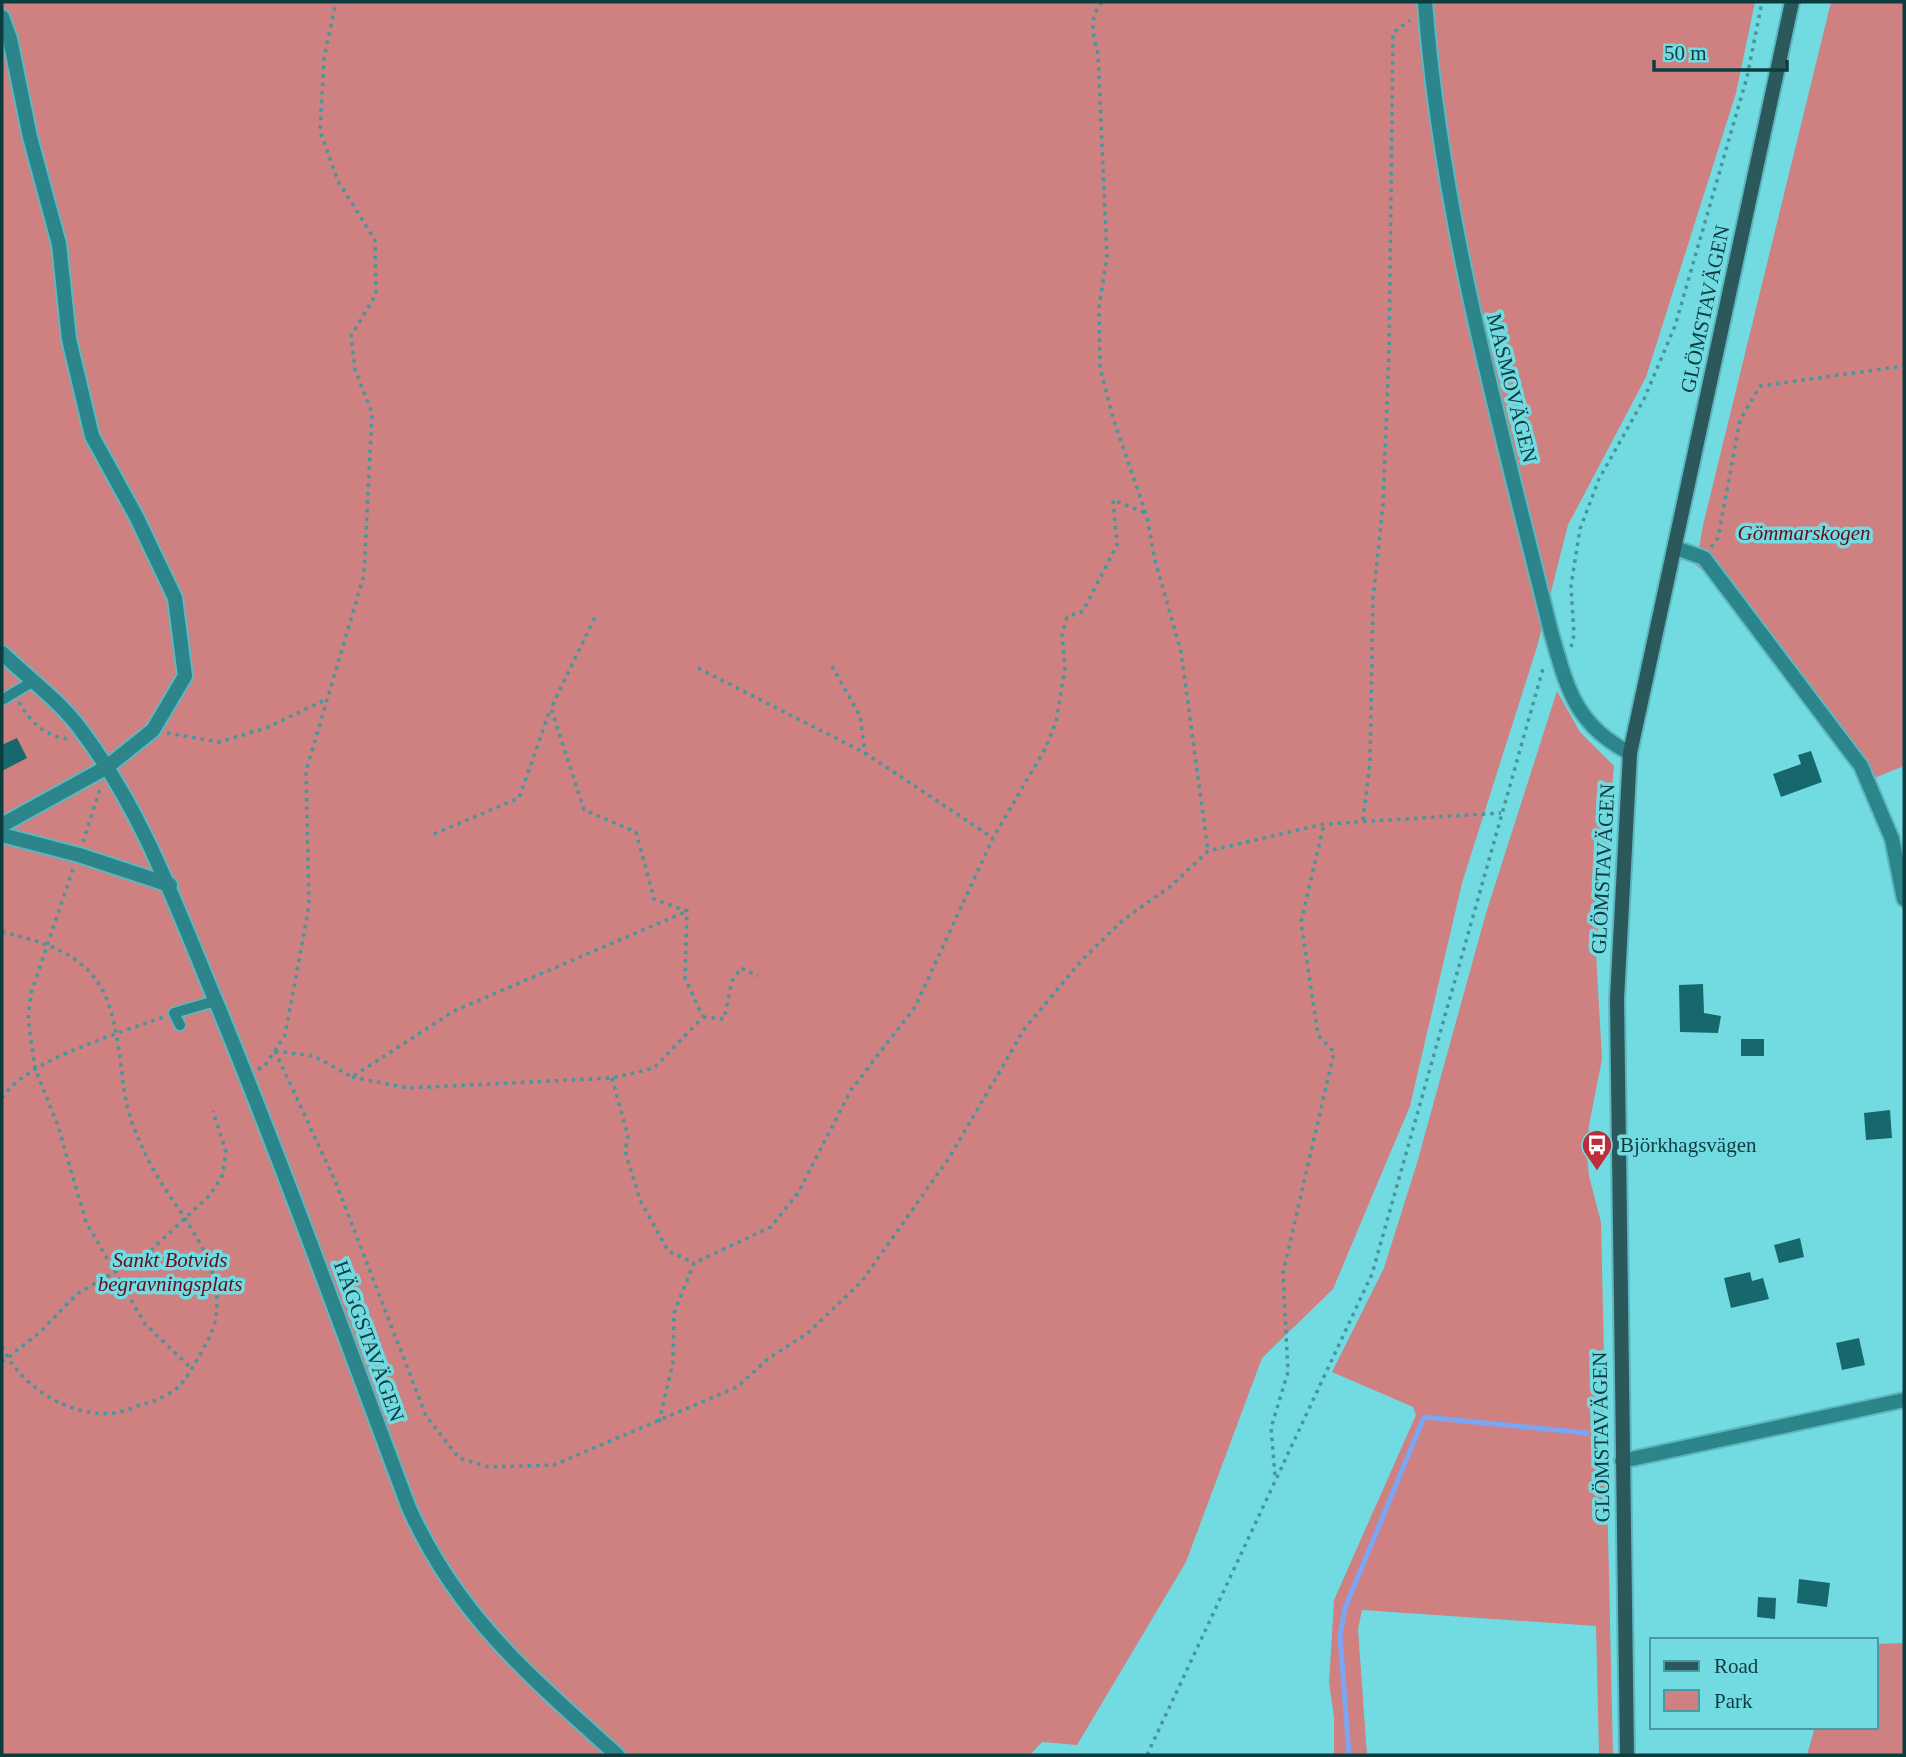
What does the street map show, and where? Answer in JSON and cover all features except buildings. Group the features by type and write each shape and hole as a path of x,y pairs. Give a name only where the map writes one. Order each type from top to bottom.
{"main road":[{"name":"GLÖMSTAVÄGEN","path":"1627,1755 1617,999 1630,753 1793,2"}],"street":[{"name":"MASMOVÄGEN","path":"1425,2 1439,130 1457,246 1559,660 1583,717 1605,740 1630,753"},
{"path":"2,17 59,244 69,339 92,436 136,516 175,598 185,676 153,730 107,768 2,825"},
{"path":"1676,548 1704,558 1861,766 1892,839 1904,899"},
{"name":"HÄGGSTAVÄGEN","path":"2,653 71,717 88,740 131,806 170,885 256,1100 404,1496 425,1545 442,1574 486,1630 617,1755"},
{"path":"2,835 79,855 170,885"},
{"path":"1622,1461 1904,1401"}],"lane":[{"path":"2,700 32,682"},
{"path":"180,1025 174,1013 215,1001"}],"path":[{"path":"264,1066 285,1035 309,906 306,771 364,575 372,413 355,369 351,336 376,294 375,240 338,181 320,131 324,58 336,2"},
{"path":"1102,2 1094,12 1091,28 1098,54 1107,257 1099,306 1100,368 1112,418 1146,513 1155,560 1181,652 1208,851"},
{"path":"1147,1755 1372,1274 1543,666 1549,660 1559,660 1570,647 1574,635 1570,585 1576,548 1589,500 1644,399 1675,326 1747,77 1762,2"},
{"path":"1363,820 1370,762 1373,599 1381,542 1385,450 1393,33"},
{"path":"1704,558 1718,538 1740,420 1759,386 1904,366"},
{"path":"659,1422 673,1362 674,1313 694,1263 771,1227 798,1193 851,1090 915,1007 993,838 1045,749 1056,722 1065,668 1062,635 1067,617 1083,611 1117,545 1113,500 1146,513"},
{"path":"434,834 519,798 551,708 596,615"},
{"path":"832,666 860,716 865,753"},
{"path":"698,668 865,753 993,838"},
{"path":"14,693 30,721 58,738 88,740"},
{"path":"153,730 219,742 266,729 327,699"},
{"path":"551,708 584,810 636,832 654,900 687,911"},
{"path":"107,768 47,942 31,993 28,1019 35,1068 58,1126 86,1222 112,1272 145,1324 192,1369"},
{"path":"275,1051 336,1184 426,1416 459,1458 489,1467 554,1465 737,1387 769,1358 808,1333 862,1281 949,1158 1025,1028 1082,960 1123,920 1172,885 1208,851 1324,824 1502,813"},
{"path":"1275,1477 1271,1428 1288,1372 1283,1273 1334,1052 1318,1035 1301,922 1324,824"},
{"path":"687,911 685,978 703,1017"},
{"path":"352,1077 454,1011 687,911"},
{"path":"2,932 47,942 84,966 97,980 115,1035 127,1105 143,1150 210,1259 217,1289 216,1320 192,1369 178,1387 153,1402 114,1413 77,1409 50,1398 28,1382 7,1358 2,1347"},
{"path":"275,1051 314,1056 352,1077 408,1088 612,1078 654,1068 703,1017 724,1018 732,981 741,968 758,976"},
{"path":"2,1098 9,1087 35,1068 174,1013"},
{"path":"612,1078 628,1136 625,1151 640,1200 668,1251 694,1263"},
{"path":"2,1362 39,1333 77,1294 150,1251 210,1195 222,1176 226,1152 212,1111"}],"green space":[{"name":"Sankt Botvids begravningsplats","path":"2,2 1755,2 1736,93 1646,377 1568,525 1537,647 1462,883 1410,1106 1333,1289 1262,1358 1186,1562 1077,1745 1042,1742 1030,1755 2,1755"},
{"name":"Gömmarskogen","path":"1831,2 1904,2 1904,766 1862,783 1846,755 1708,575 1696,565 1703,525"},
{"path":"1557,691 1580,732 1614,766 1596,953 1602,1059 1589,1125 1587,1155 1589,1176 1601,1222 1613,1755 1599,1755 1596,1626 1362,1610 1358,1629 1367,1755 1334,1755 1334,1717 1329,1682 1334,1600 1416,1415 1413,1407 1332,1372 1384,1268 1417,1163 1486,913"},
{"path":"1904,1643 1904,1755 1807,1755 1814,1729 1878,1729 1878,1644"}],"waterway":[{"path":"1349,1755 1340,1635 1345,1608 1424,1417 1587,1433"}],"place":[{"name":"Björkhagsvägen","path":"1597,1172"}]}
